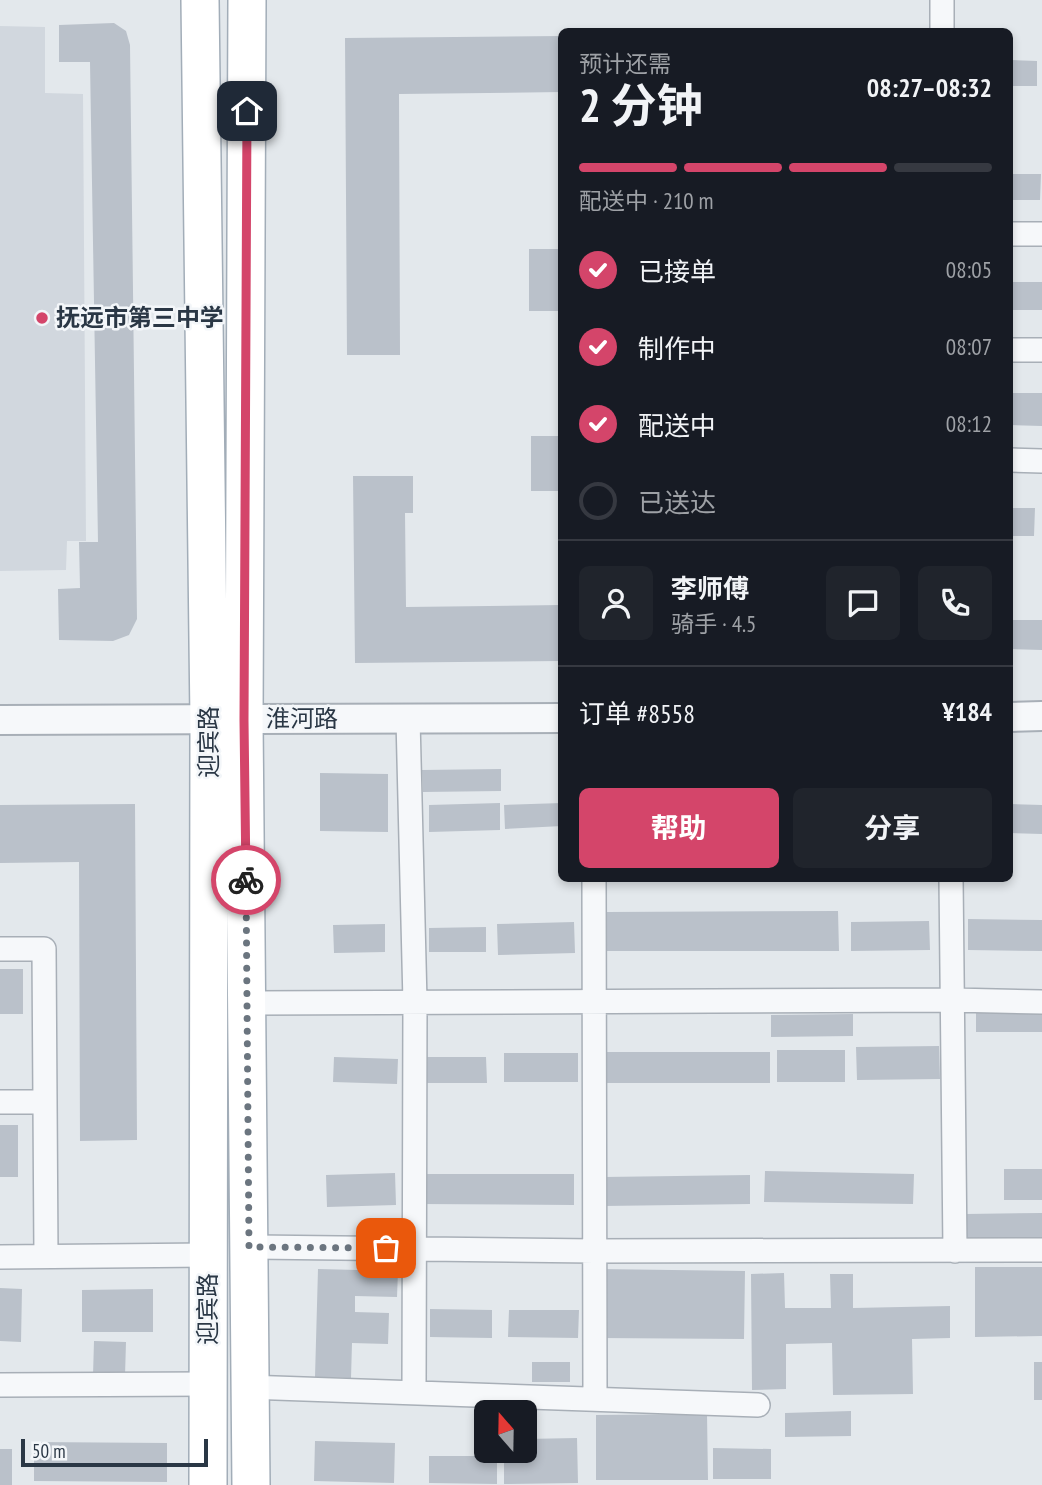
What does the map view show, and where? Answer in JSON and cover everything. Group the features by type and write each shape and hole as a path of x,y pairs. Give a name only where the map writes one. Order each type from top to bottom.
{"main road":[{"name":"迎宾路","path":"200,0 226,720 248,1003 251,1485"},
{"name":"迎宾路","path":"208,1485 208,1255 247,0"}],"street":[{"path":"942,0 942,28"},
{"path":"1013,234 1042,234"},
{"path":"1013,350 1042,350"},
{"path":"1013,460 1042,461"},
{"path":"1013,716 1042,716"},
{"name":"淮河路","path":"0,720 558,718"},
{"path":"408,719 415,1002 415,1392"},
{"path":"594,882 595,1399"},
{"path":"951,882 955,1251"},
{"path":"0,949 44,949 46,1256"},
{"path":"248,1003 953,1000 1042,1002"},
{"path":"0,1102 45,1102"},
{"path":"249,1247 594,1251 1042,1250"},
{"path":"0,1256 208,1255"},
{"path":"0,1385 208,1384"},
{"path":"250,1387 758,1405"}],"shaded area":[{"name":"抚远市第三中学","path":"0,26 45,27 45,93 83,94 86,541 67,541 66,570 0,571"}],"building":[{"path":"114,23 126,31 130,45 137,619 129,635 113,641 59,640 58,589 80,588 79,542 98,542 90,62 59,62 59,25"},
{"path":"558,36 558,92 399,94 400,355 347,355 345,38"},
{"path":"1013,60 1037,61 1037,86 1013,86"},
{"path":"1013,174 1041,174 1040,200 1013,200"},
{"path":"529,249 558,249 558,311 529,311"},
{"path":"1013,282 1042,282 1042,310 1013,310"},
{"path":"1013,393 1042,393 1042,426 1013,425"},
{"path":"531,436 558,436 558,491 531,491"},
{"path":"353,476 413,476 413,513 405,513 406,607 558,605 558,661 355,663"},
{"path":"1013,508 1035,508 1034,536 1013,536"},
{"path":"1013,620 1042,620 1042,650 1013,649"},
{"path":"501,769 501,791 423,792 422,770"},
{"path":"320,773 388,774 388,832 320,831"},
{"path":"500,803 500,830 429,832 429,805"},
{"path":"558,803 558,826 505,829 504,805"},
{"path":"135,804 137,1140 80,1141 79,862 0,863 0,805"},
{"path":"1013,804 1042,805 1042,834 1013,833"},
{"path":"838,911 839,951 606,951 607,912"},
{"path":"968,919 1042,920 1042,951 968,950"},
{"path":"929,921 930,950 851,951 851,922"},
{"path":"574,922 575,953 498,955 497,924"},
{"path":"385,924 385,952 334,953 333,925"},
{"path":"486,927 486,952 429,952 429,928"},
{"path":"0,969 23,969 23,1014 0,1014"},
{"path":"976,1012 1042,1012 1042,1032 976,1032"},
{"path":"853,1014 853,1036 771,1037 771,1015"},
{"path":"939,1046 940,1079 857,1080 856,1047"},
{"path":"777,1050 845,1050 845,1082 777,1082"},
{"path":"600,1052 770,1052 770,1083 599,1083"},
{"path":"504,1053 578,1053 578,1082 504,1082"},
{"path":"334,1057 398,1059 397,1084 333,1082"},
{"path":"426,1057 486,1057 487,1083 426,1083"},
{"path":"0,1125 18,1125 18,1177 0,1177"},
{"path":"1004,1169 1042,1169 1042,1200 1004,1200"},
{"path":"765,1171 914,1174 913,1204 764,1202"},
{"path":"395,1173 396,1205 327,1207 326,1175"},
{"path":"419,1174 574,1174 574,1205 419,1204"},
{"path":"750,1175 750,1204 604,1206 604,1177"},
{"path":"1042,1213 1042,1240 967,1241 966,1214"},
{"path":"975,1267 1042,1267 1042,1336 975,1337"},
{"path":"318,1269 398,1271 397,1297 355,1296 355,1312 389,1313 388,1344 352,1343 351,1378 315,1377"},
{"path":"599,1269 745,1271 744,1339 599,1338"},
{"path":"784,1273 785,1308 831,1308 830,1274 853,1274 853,1308 950,1306 950,1338 912,1339 913,1394 833,1395 832,1343 786,1344 786,1389 752,1390 751,1274"},
{"path":"0,1288 22,1289 21,1342 0,1341"},
{"path":"153,1289 153,1332 82,1332 82,1290"},
{"path":"430,1309 492,1310 492,1338 430,1337"},
{"path":"509,1310 579,1310 578,1338 508,1337"},
{"path":"94,1341 126,1342 125,1376 93,1376"},
{"path":"532,1362 570,1362 570,1382 532,1382"},
{"path":"1034,1362 1042,1362 1042,1400 1034,1400"},
{"path":"851,1411 851,1436 785,1437 785,1413"},
{"path":"707,1414 708,1480 596,1480 596,1415"},
{"path":"577,1438 578,1483 504,1484 504,1463 537,1463 537,1439"},
{"path":"315,1441 395,1443 394,1483 314,1481"},
{"path":"34,1442 167,1443 167,1482 34,1481"},
{"path":"713,1448 771,1449 771,1479 713,1479"},
{"path":"0,1449 12,1449 12,1485 0,1485"},
{"path":"429,1456 474,1456 474,1463 497,1463 497,1484 429,1483"}],"way so far":[{"path":"246,880 249,1247 386,1248"}],"place":[{"name":"抚远市第三中学","path":"42,318"}],"route":[{"path":"246,880 244,720 247,111"}]}
